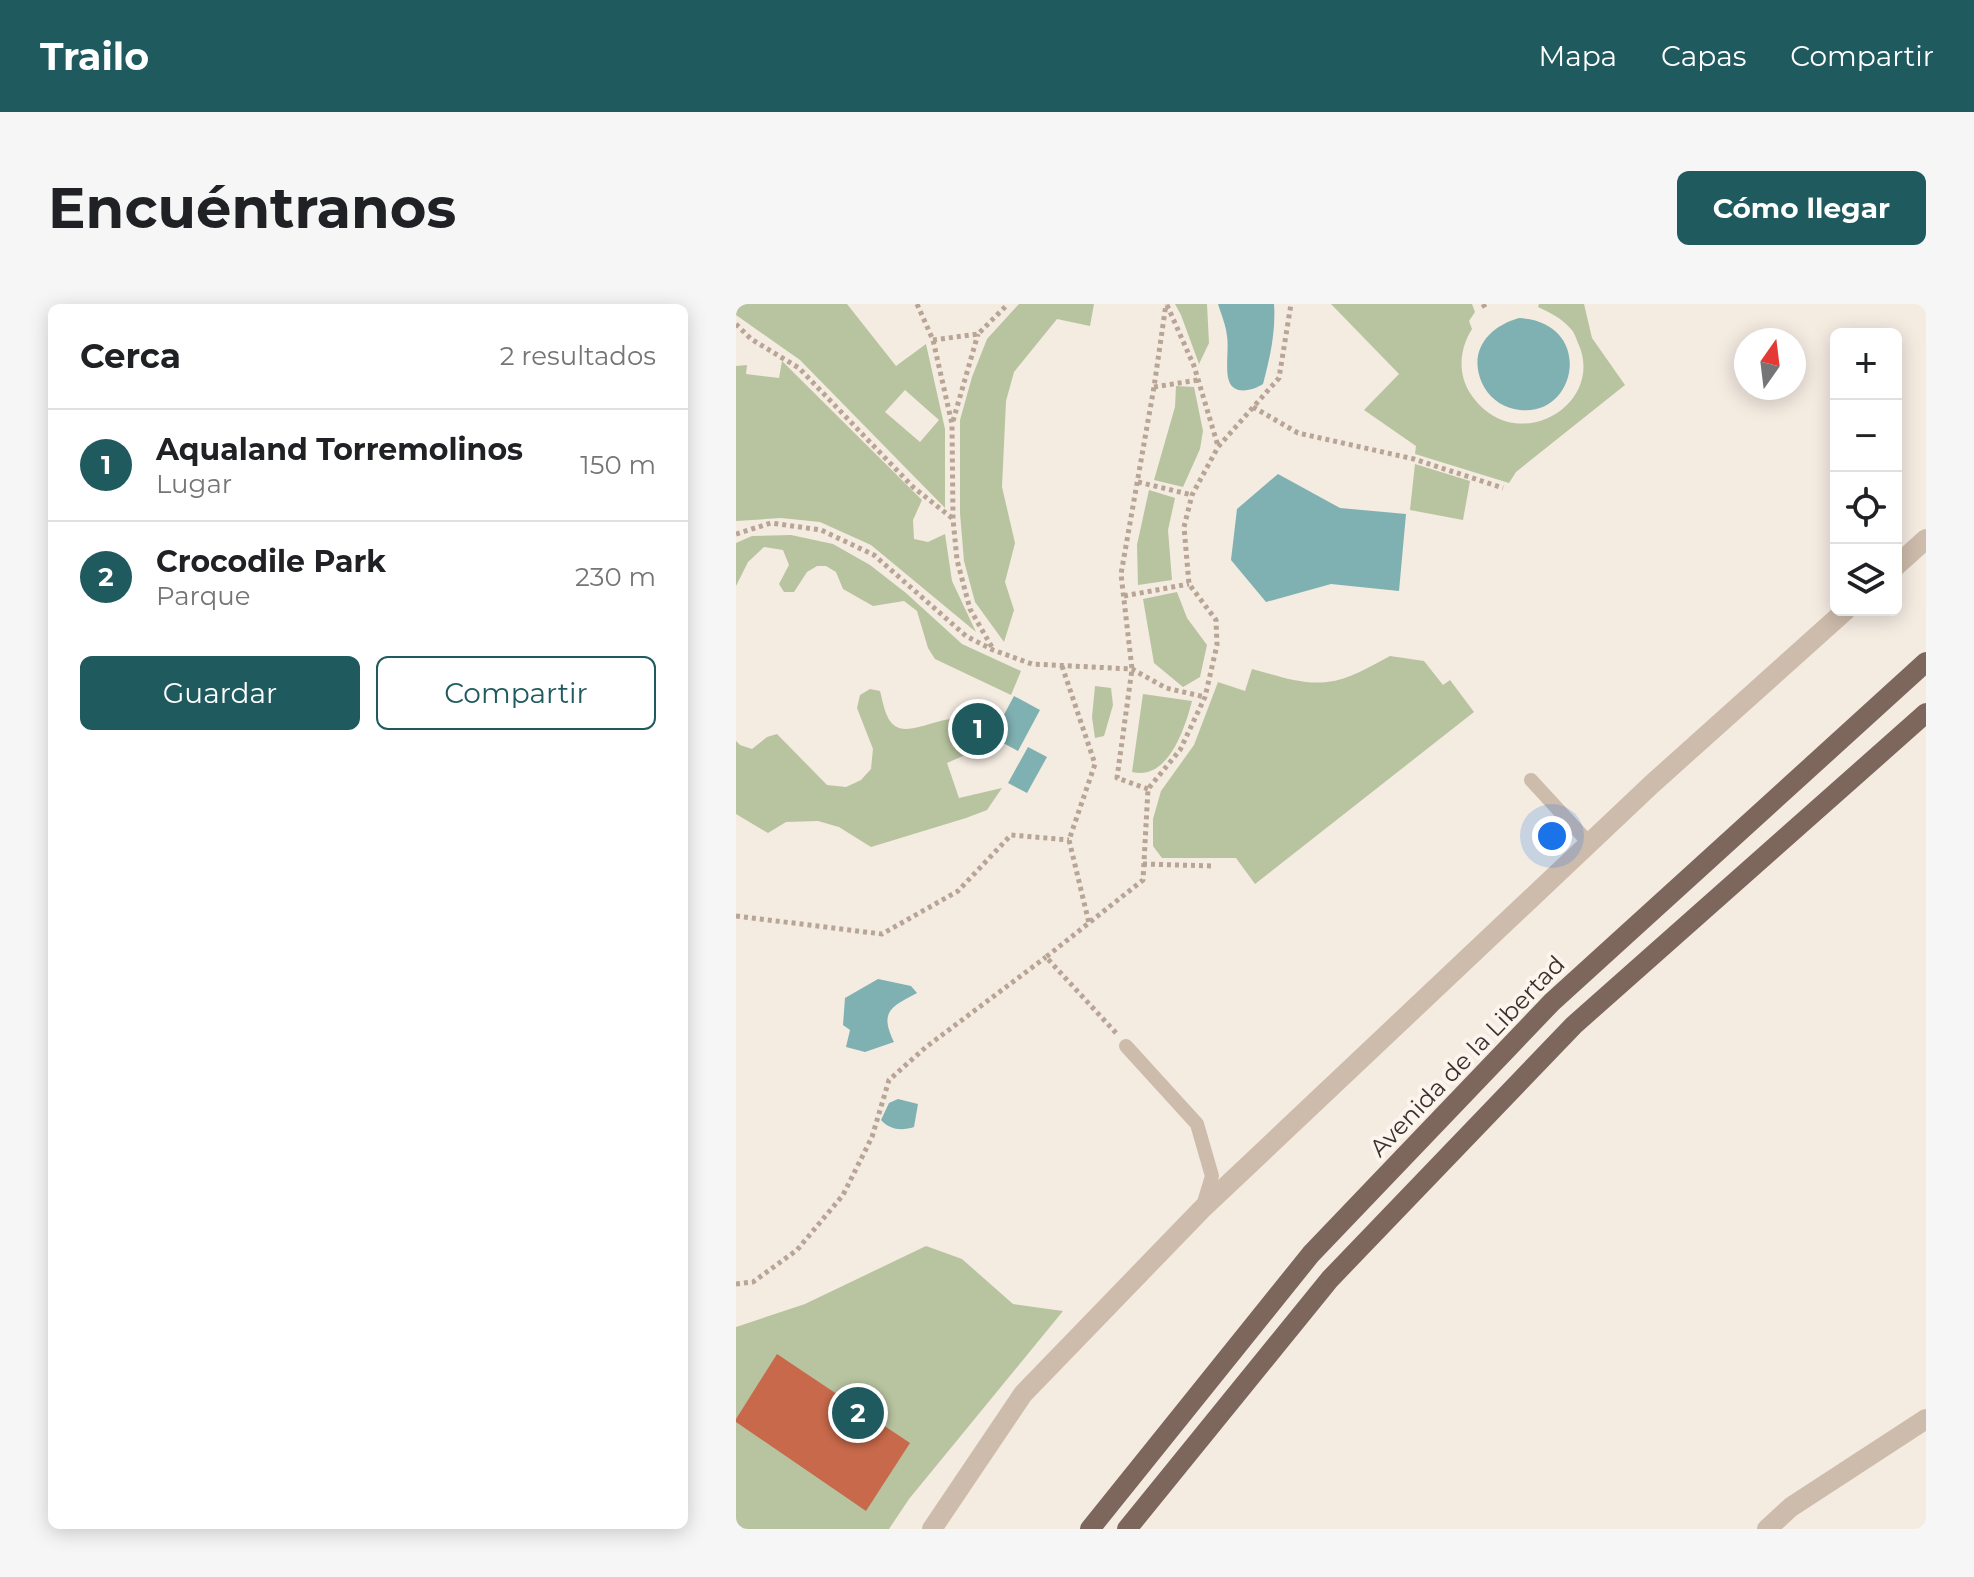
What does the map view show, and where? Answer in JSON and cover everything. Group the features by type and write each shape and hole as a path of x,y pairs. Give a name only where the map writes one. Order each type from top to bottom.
{"main road":[{"name":"Avenida de la Libertad","path":"1090,1529 1311,1254 1552,1002 1926,662"},
{"path":"1127,1529 1330,1279 1574,1025 1926,713"}],"street":[{"path":"1902,561 1926,539"},
{"path":"932,1529 1023,1394 1202,1209 1652,784 1839,616"},
{"path":"1767,1529 1791,1507 1926,1419"}],"lane":[{"path":"1531,780 1589,843"},
{"path":"1126,1046 1197,1124 1212,1176 1202,1209"}],"path":[{"path":"917,304 933,340 952,424 953,519 957,560 970,609 993,650"},
{"path":"952,424 978,334 1008,304"},
{"path":"1167,304 1194,366 1218,447"},
{"path":"1148,789 1117,778 1132,669 1121,574 1167,304"},
{"path":"736,1284 753,1282 797,1250 843,1195 872,1137 889,1080 926,1047 1143,880 1148,789 1180,750 1205,697 1217,645 1216,620 1189,584 1184,527 1192,495 1218,447 1279,378 1291,304"},
{"path":"736,324 751,339 799,368 913,487 953,519"},
{"path":"933,340 978,334"},
{"path":"1154,387 1198,380"},
{"path":"1253,407 1298,433 1414,459 1503,488"},
{"path":"1138,482 1192,495"},
{"path":"737,533 771,523 821,530 874,555 966,636 993,650 1032,664 1132,669 1166,688 1205,697"},
{"path":"1124,596 1189,584"},
{"path":"1062,666 1095,764 1069,840 1089,923"},
{"path":"736,916 882,934 958,891 1011,835 1069,840"},
{"path":"1143,864 1214,866"},
{"path":"1046,957 1110,1025"}],"green space":[{"path":"736,304 847,304 896,366 926,344 945,429 945,508 800,360 736,315","holes":["905,390 939,420 920,442 885,412"]},
{"path":"1019,304 1094,304 1090,326 1057,319 1014,372 1006,401 1002,487 1015,543 1005,582 1014,610 1004,642 975,602 964,561 960,513 960,420 987,339"},
{"path":"1175,304 1207,304 1209,343 1199,364 1181,315"},
{"path":"1331,304 1472,304 1475,312 1469,321 1472,329 1462,360 1466,385 1488,413 1510,422 1531,423 1551,416 1568,404 1580,386 1583,366 1572,330 1559,318 1538,307 1539,304 1584,304 1592,338 1625,385 1516,472 1509,483 1415,454 1416,446 1364,410 1399,374"},
{"path":"782,361 922,500 913,520 914,539 928,542 945,534 952,581 976,632 871,545 820,522 781,518 736,521 736,366 747,365 746,374 779,378"},
{"path":"1176,386 1194,387 1203,431 1200,449 1183,487 1154,480 1175,407"},
{"path":"1415,464 1470,481 1463,520 1410,510"},
{"path":"1149,490 1175,498 1168,530 1172,580 1138,585 1137,545"},
{"path":"791,535 833,544 870,565 962,644 1021,671 1011,695 935,659 928,648 917,611 904,601 873,606 843,589 836,572 826,566 817,566 807,572 794,592 784,592 779,584 789,565 783,550 764,547 748,562 736,586 736,543 752,536"},
{"path":"1177,592 1187,618 1207,645 1200,677 1183,687 1154,663 1143,599"},
{"path":"1390,656 1424,661 1443,685 1450,680 1474,712 1255,884 1236,858 1162,858 1153,846 1153,819 1161,791 1194,745 1218,682 1245,691 1252,669 1299,681 1335,681 1352,676"},
{"path":"1095,686 1111,688 1113,705 1104,736 1095,738 1092,717"},
{"path":"870,689 880,691 885,710 895,726 908,729 957,719 986,732 962,739 965,755 947,763 959,798 1002,788 987,810 871,847 839,827 818,821 786,822 768,833 736,814 736,741 752,749 767,737 777,734 827,785 846,787 861,780 871,769 873,749 857,708 860,695"},
{"path":"1143,694 1192,701 1173,750 1165,761 1145,773 1132,772"},
{"path":"926,1246 962,1259 1013,1304 1063,1311 909,1499 889,1529 736,1529 736,1327 805,1304"}],"water":[{"path":"1218,304 1274,304 1270,354 1263,384 1250,390 1240,390 1229,381 1226,332"},
{"path":"1519,318 1544,324 1560,336 1568,352 1569,370 1564,387 1552,401 1536,409 1514,409 1499,403 1485,388 1478,371 1479,351 1490,334"},
{"path":"1278,474 1340,508 1406,514 1399,591 1331,584 1266,602 1231,560 1237,509"},
{"path":"1014,696 1040,710 1018,751 992,737"},
{"path":"1028,747 1047,757 1027,793 1008,783"},
{"path":"878,979 911,986 917,993 890,1011 888,1023 894,1042 865,1052 846,1047 850,1030 843,1025 845,998"},
{"path":"898,1099 918,1104 914,1127 896,1129 881,1120 889,1103"}],"building":[{"path":"777,1354 910,1443 866,1511 736,1422"}],"place":[{"name":"Aqualand Torremolinos","path":"978,729"},
{"name":"Crocodile Park","path":"858,1413"}]}
